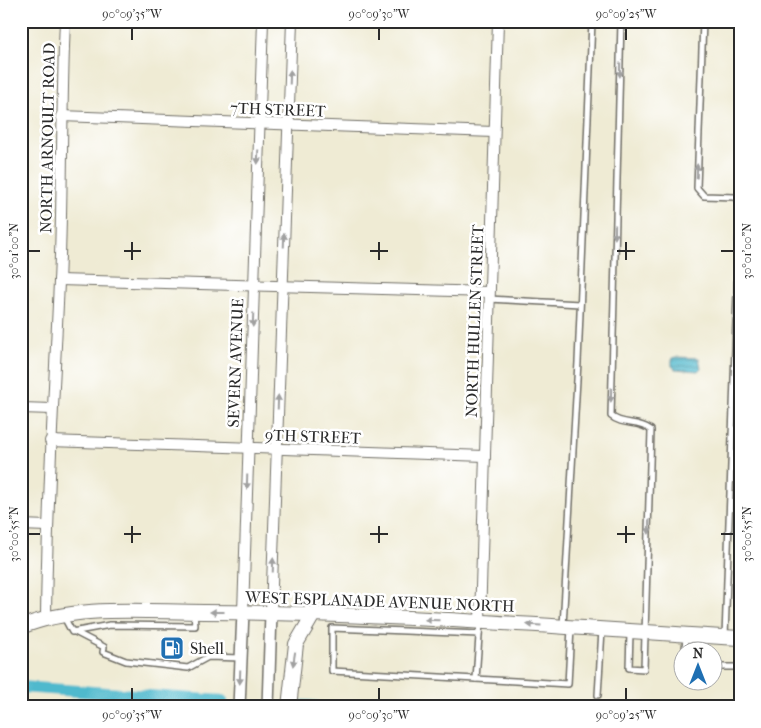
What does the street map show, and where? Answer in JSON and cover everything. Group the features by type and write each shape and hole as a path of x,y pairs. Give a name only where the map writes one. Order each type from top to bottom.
{"main road":[{"name":"WEST ESPLANADE AVENUE NORTH","path":"21,627 46,618 62,615 150,619 194,612 243,612 313,615 401,625 480,628 567,627 740,638"},
{"path":"289,707 296,644 313,615"}],"street":[{"name":"NORTH ARNOULT ROAD","path":"46,618 46,526 59,280 61,116 65,21"},
{"name":"SEVERN AVENUE","path":"239,707 263,21"},
{"path":"268,707 292,21"},
{"name":"NORTH HULLEN STREET","path":"480,628 498,21"},
{"name":"7TH STREET","path":"61,116 494,132"},
{"path":"59,280 254,285 489,296"},
{"path":"21,408 52,409"},
{"name":"9TH STREET","path":"50,441 485,456"},
{"path":"21,525 46,526"}],"lane":[{"path":"401,625 332,628 332,672 568,684 567,627 592,21"},
{"path":"621,21 611,416 617,422 643,423 651,430 644,669 629,668 630,631"},
{"path":"703,21 697,188 704,196 735,197 740,205 725,637"},
{"path":"489,296 580,304"},
{"path":"62,615 73,631 104,647 103,652 126,661 188,668 208,656 241,658"},
{"path":"73,631 110,618"},
{"path":"476,679 480,628"},
{"path":"598,694 602,629"},
{"path":"686,635 686,640"},
{"path":"724,667 740,667"}],"water":[{"path":"675,357 699,358 701,368 698,371 675,369 672,366 672,359"}],"waterway":[{"path":"21,687 222,701"},
{"path":"304,706 317,707"}],"place":[{"name":"Shell","path":"172,648"}]}
